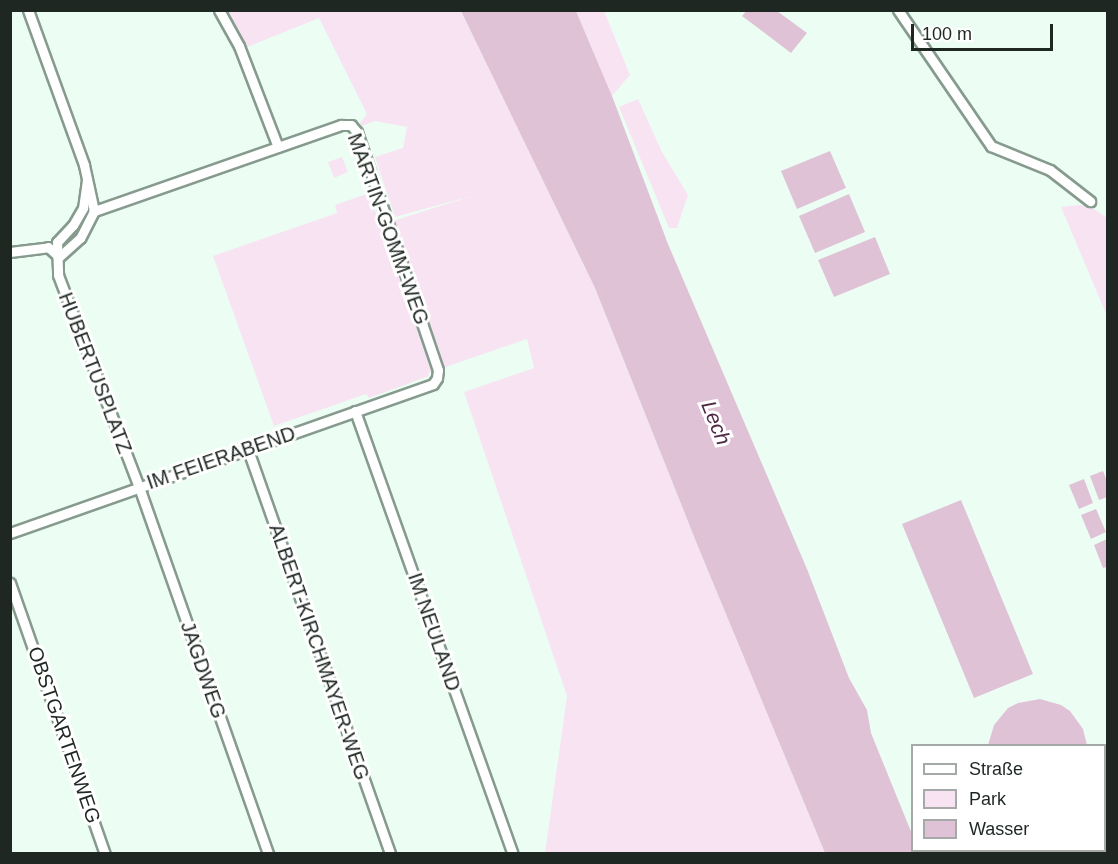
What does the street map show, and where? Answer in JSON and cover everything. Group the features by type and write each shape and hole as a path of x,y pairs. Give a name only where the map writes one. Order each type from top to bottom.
{"street":[{"path":"28,10 87,180 94,211 80,238 59,257"},
{"path":"219,10 239,46 278,147"},
{"path":"898,10 991,146 1050,171 1090,201"},
{"name":"MARTIN-GOMM-WEG","path":"94,211 341,125 351,125 357,132 438,370 433,384"},
{"path":"59,257 57,242 73,225 83,208 87,180"},
{"path":"10,252 48,247 59,257"},
{"name":"HUBERTUSPLATZ","path":"59,257 58,275 139,487"},
{"name":"IM FEIERABEND","path":"10,533 433,384"},
{"name":"IM NEULAND","path":"355,411 513,854"},
{"name":"ALBERT-KIRCHMAYER-WEG","path":"248,450 390,854"},
{"name":"JAGDWEG","path":"139,487 268,854"},
{"name":"OBSTGARTENWEG","path":"10,583 105,854"}],"green space":[{"path":"223,11 461,11 595,288 699,549 825,853 545,853 567,696 464,392 534,368 527,339 428,373 429,376 369,398 366,394 274,426 213,256 337,213 335,205 369,193 380,225 475,195 395,217 375,157 403,148 407,127 375,121 362,126 360,123 367,114 319,18 245,48"},
{"path":"576,11 604,11 630,75 612,96"},
{"path":"638,99 662,152 688,195 677,228 669,228 619,107"},
{"path":"342,157 348,172 334,178 328,162"},
{"path":"1087,204 1107,218 1107,316 1061,207"}],"water":[{"path":"747,10 777,11 807,33 791,53 742,16"},
{"name":"Lech","path":"461,11 576,11 612,96 668,244 807,569 849,678 867,710 871,733 911,832 911,852 921,853 825,853 699,549 595,288"},
{"path":"830,151 846,188 797,209 781,171"},
{"path":"849,194 865,232 815,253 799,216"},
{"path":"875,237 890,274 834,297 818,260"},
{"path":"1103,471 1107,481 1107,497 1099,500 1090,476"},
{"path":"1084,479 1093,503 1079,509 1069,485"},
{"path":"961,500 1033,674 974,698 902,524"},
{"path":"1096,509 1106,532 1091,539 1081,515"},
{"path":"1107,539 1107,567 1103,568 1094,545"},
{"path":"1040,699 1061,705 1070,711 1083,729 1087,744 988,744 994,725 1008,708 1018,703"},
{"path":"1107,811 1107,853 1031,853 1106,852"}]}
